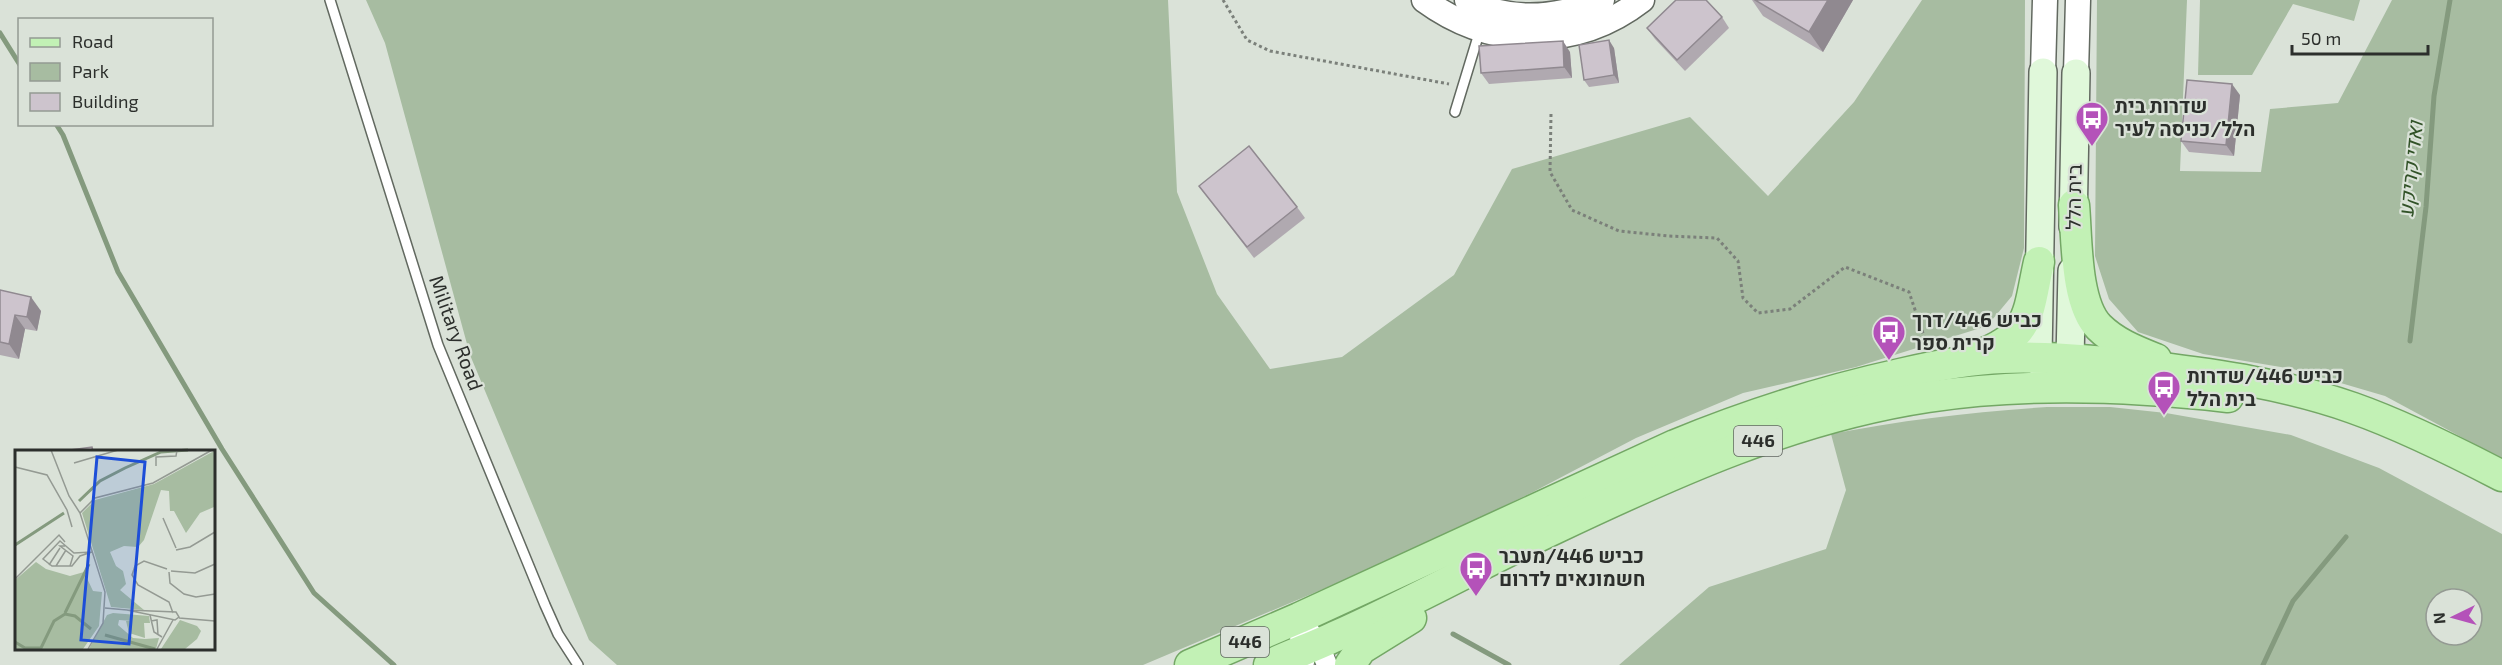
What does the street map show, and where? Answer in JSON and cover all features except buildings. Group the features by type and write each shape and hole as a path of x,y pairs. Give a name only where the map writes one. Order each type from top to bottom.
{"main road":[{"name":"בית הלל","path":"2060,72 2074,205 2070,359"},
{"name":"בית הלל","path":"2038,357 2039,262 2060,72"},
{"path":"2074,205 2081,284 2087,306 2097,326 2113,339 2132,349 2184,371"},
{"path":"1947,364 1995,350 2015,337 2024,323 2039,262"},
{"path":"2038,357 2053,388"},
{"name":"446","path":"1190,665 1299,618 1675,445 1722,426 1817,394 1947,364 2038,357 2184,371 2247,380 2308,394 2353,408 2502,476"},
{"path":"2053,388 2070,359"},
{"name":"446","path":"1269,665 1313,656 1528,542 1677,472 1791,430 1840,416 1927,397 2053,388 2176,391 2237,398 2308,411 2393,442 2502,496"},
{"path":"1350,665 1361,649 1528,542"}],"street":[{"path":"1424,0 1453,18 1478,12 1532,16 1558,15 1602,0"},
{"path":"1478,12 1531,38 1562,38 1617,18 1642,0"},
{"name":"בית הלל","path":"2045,0 2060,72"},
{"name":"בית הלל","path":"2060,72 2078,0"},
{"path":"1299,618 1313,656"}],"lane":[{"name":"Military Road","path":"330,0 438,345 545,605 558,634 578,665"},
{"path":"1455,112 1478,12"}],"path":[{"path":"1223,0 1247,40 1270,51 1462,86"},
{"path":"1551,114 1550,172 1572,210 1619,231 1717,238 1738,261 1743,298 1758,313 1790,309 1845,267 1909,292 1947,364"}],"green space":[{"path":"366,0 1168,0 1177,192 1217,294 1270,369 1342,357 1454,275 1512,169 1690,117 1768,196 1854,102 1922,0 2025,0 2024,248 2012,296 1987,326 1856,367 1743,393 1636,438 1533,492 1399,557 1143,665 617,665 589,640 470,355 385,43"},
{"path":"2097,0 2187,0 2180,171 2261,172 2270,109 2338,103 2392,0 2502,0 2502,459 2385,396 2293,369 2203,354 2138,332 2109,299 2095,256"},
{"path":"2200,0 2360,0 2354,21 2293,4 2252,75 2198,75"},
{"path":"2047,407 2110,407 2166,413 2291,435 2379,468 2502,534 2502,665 1619,665 1709,587 1826,549 1846,490 1831,434 1965,414"}],"waterway":[{"name":"ואדי קריקע","path":"2410,341 2426,207 2434,96 2450,0"},
{"path":"0,33 18,62"},
{"path":"57,126 63,135 118,272 222,449 314,593 394,665"},
{"name":"ואדי קריקע","path":"2263,665 2293,601 2346,537"},
{"path":"1453,634 1509,665"}],"place":[{"name":"שדרות בית הלל/כניסה לעיר","path":"2092,147"},
{"name":"כביש 446/דרך קרית ספר","path":"1889,361"},
{"name":"כביש 446/שדרות בית הלל","path":"2164,416"},
{"name":"כביש 446/מעבר חשמונאים לדרום","path":"1476,597"}]}
